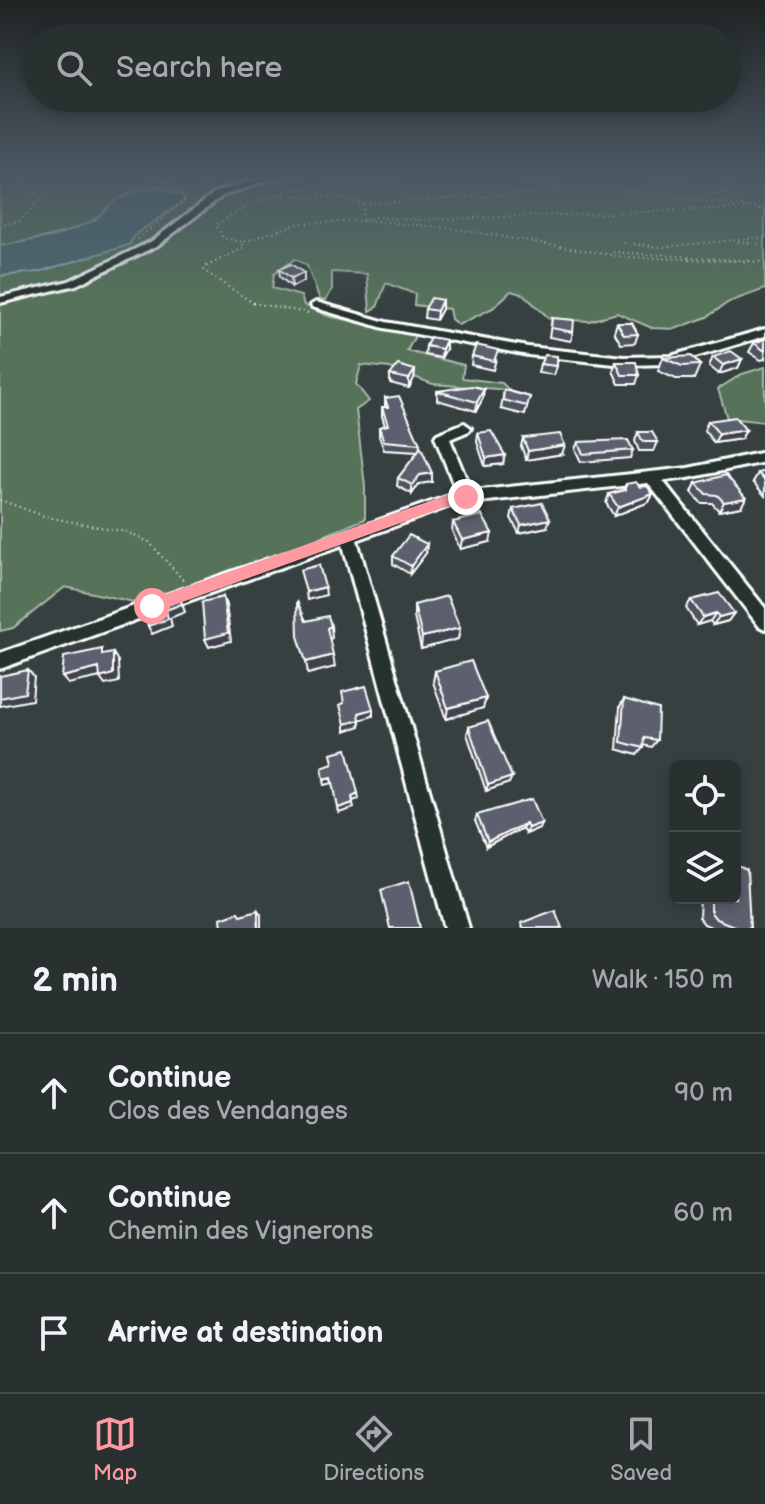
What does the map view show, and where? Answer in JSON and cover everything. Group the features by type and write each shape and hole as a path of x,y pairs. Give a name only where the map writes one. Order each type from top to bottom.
{"street":[{"path":"0,300 72,283 155,243 186,219"},
{"path":"316,305 384,325 528,351 624,361 672,360 765,332"},
{"path":"464,428 442,437 466,497"},
{"path":"0,661 452,499 652,477 765,457"},
{"path":"652,477 765,621"},
{"path":"348,537 457,928"}],"path":[{"path":"0,226 23,219"},
{"path":"136,241 161,219"},
{"path":"223,219 216,225 221,237 229,242 243,243 274,228 297,223 362,221 430,224 579,252 640,259 765,262"},
{"path":"362,221 367,219"},
{"path":"407,219 436,219"},
{"path":"624,243 662,247 765,237"},
{"path":"733,241 765,244"},
{"path":"243,243 244,248 205,267 204,271 253,303 306,314 316,305"},
{"path":"613,252 756,262"},
{"path":"0,500 47,517 126,532 149,542 192,591"}],"green space":[{"path":"0,219 94,219 47,237 0,246"},
{"path":"156,219 765,219 765,289 729,302 707,317 675,329 652,328 617,313 589,321 550,319 524,295 511,291 493,308 458,325 451,319 449,309 414,305 415,294 386,283 377,307 370,311 367,274 332,272 332,290 326,300 320,300 307,266 295,259 274,274 272,288 301,296 304,305 328,316 416,334 407,351 464,365 462,378 502,383 509,390 433,384 390,368 361,365 356,384 369,401 356,410 365,486 365,519 152,606 65,587 13,628 0,631 0,276 75,261"},
{"path":"765,367 765,422 727,418 718,389 742,374"}],"water":[{"path":"157,219 136,234 129,245 38,272 0,276 0,246 56,236 95,220"}],"building":[{"path":"291,264 304,273 291,278 279,269"},
{"path":"431,298 442,300 437,311 425,309"},
{"path":"552,318 574,320 573,332 551,328"},
{"path":"617,323 632,323 638,334 624,335"},
{"path":"430,337 446,340 442,349 426,346"},
{"path":"765,339 765,351 754,343"},
{"path":"476,345 498,350 494,361 472,356"},
{"path":"731,351 742,359 723,365 713,357"},
{"path":"545,355 557,356 557,366 540,364"},
{"path":"691,356 700,365 682,366 663,358"},
{"path":"616,362 636,362 639,375 622,375"},
{"path":"398,365 415,370 409,379 390,375"},
{"path":"472,386 484,389 477,402 437,391"},
{"path":"504,390 530,397 527,406 503,400"},
{"path":"399,396 420,444 384,441 379,427 388,425 382,407 388,407 385,398"},
{"path":"735,417 746,430 719,434 708,421"},
{"path":"491,431 505,455 486,458 478,433"},
{"path":"638,432 652,432 658,442 643,442"},
{"path":"560,434 565,445 528,451 523,438"},
{"path":"628,440 633,450 583,454 578,442"},
{"path":"421,448 432,473 420,475 412,485 398,478"},
{"path":"726,475 746,498 724,502 717,495 706,494 696,483"},
{"path":"636,482 640,487 647,486 653,494 618,507 609,494 626,490 626,484"},
{"path":"542,503 550,519 521,525 513,509"},
{"path":"482,515 492,533 462,540 453,522"},
{"path":"409,535 427,544 411,566 393,556"},
{"path":"319,565 325,587 306,592 300,570"},
{"path":"719,593 734,613 703,617 691,600"},
{"path":"447,596 460,628 422,637 414,605"},
{"path":"223,597 228,633 205,639 202,602"},
{"path":"180,598 182,604 166,610 168,619 148,626 144,611"},
{"path":"297,601 306,621 328,616 331,626 327,628 333,655 306,662 298,636"},
{"path":"102,649 102,655 113,653 113,674 100,678 99,668 62,677 64,657"},
{"path":"471,661 486,698 448,708 435,671"},
{"path":"28,670 25,693 0,698 0,676"},
{"path":"366,686 373,709 359,713 360,720 345,724 340,705 344,703 342,692"},
{"path":"624,699 658,709 657,740 644,738 643,748 621,742"},
{"path":"488,721 512,777 488,785 469,727"},
{"path":"347,749 358,793 352,796 353,803 338,808 332,777 324,779 322,767 333,763 331,753"},
{"path":"532,799 542,823 528,828 526,823 488,842 477,815"},
{"path":"741,868 747,870 750,928 739,928 716,919 711,913 711,904 741,904"},
{"path":"409,881 420,928 390,928 381,890"},
{"path":"258,910 258,928 222,928 221,918"},
{"path":"555,910 562,928 522,928 521,923"}],"route":[{"path":"152,606 452,499 466,497"}]}
